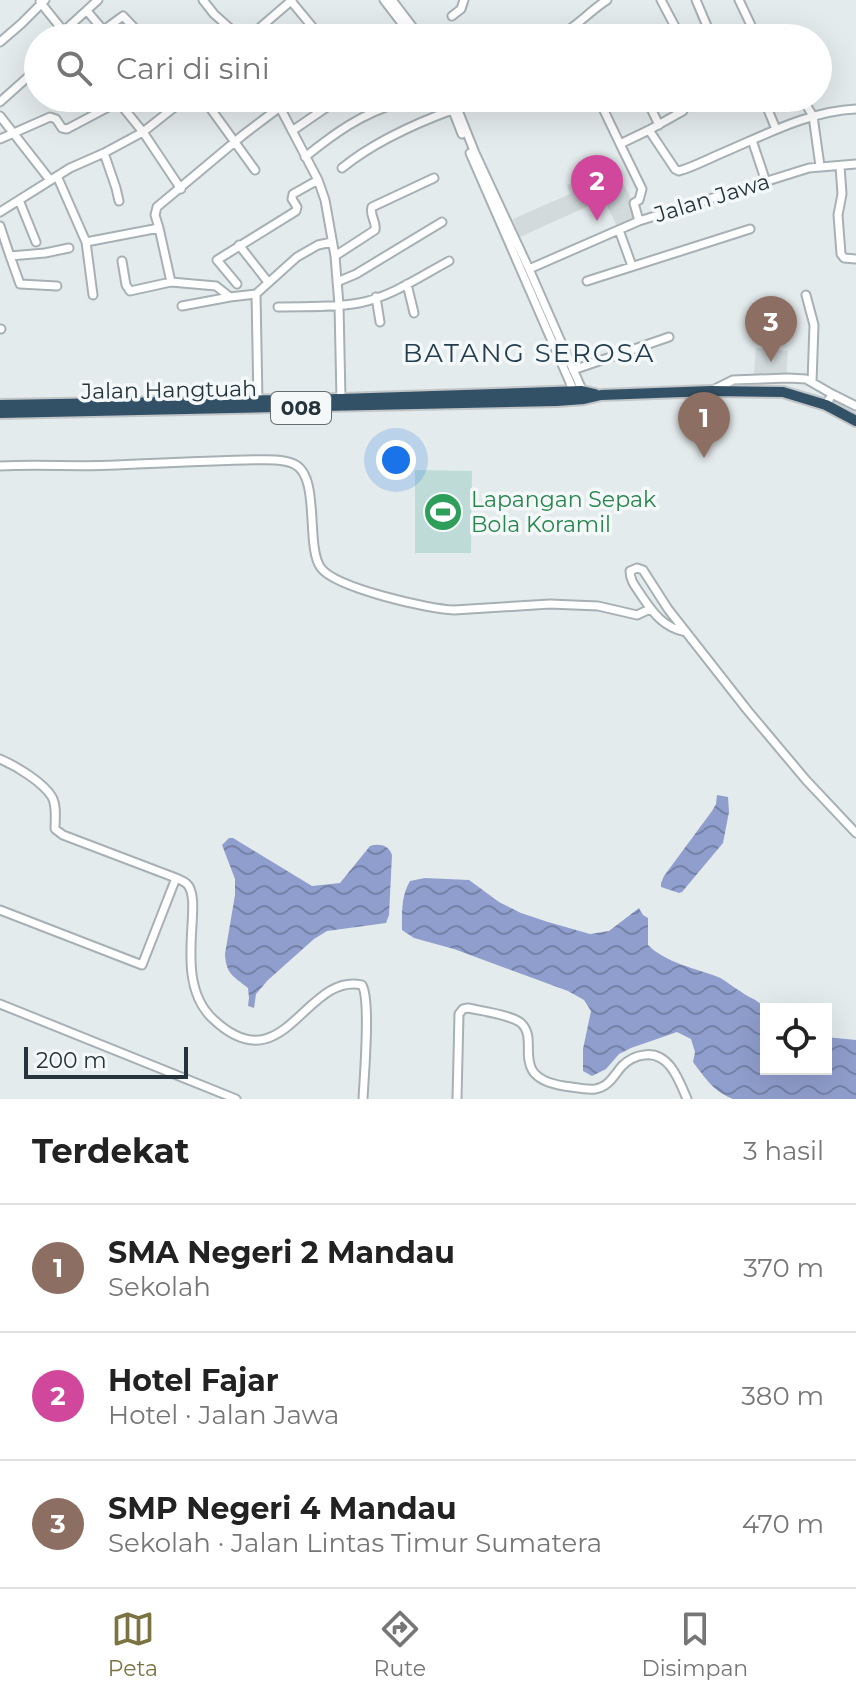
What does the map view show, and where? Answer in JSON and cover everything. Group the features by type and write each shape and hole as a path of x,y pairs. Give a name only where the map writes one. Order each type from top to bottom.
{"highway":[{"name":"Jalan Hangtuah","path":"0,413 711,391"},
{"name":"008","path":"711,391 783,392 826,405 856,421"},
{"name":"Jalan Hangtuah","path":"0,405 341,399 410,401"}],"street":[{"path":"76,24 98,0"},
{"path":"203,0 225,24"},
{"path":"384,0 402,24"},
{"path":"392,0 410,24"},
{"path":"452,16 461,9 464,0"},
{"path":"577,24 607,0"},
{"path":"661,0 676,24"},
{"path":"696,0 706,24"},
{"path":"739,0 750,24"},
{"path":"0,42 42,1 58,24"},
{"path":"264,24 291,1 310,24"},
{"path":"87,11 98,24"},
{"path":"112,24 123,16 131,24"},
{"path":"0,102 24,81"},
{"path":"832,111 856,109"},
{"path":"0,139 50,117 67,129 96,112"},
{"path":"127,112 181,189"},
{"path":"0,212 54,178 143,132 168,112"},
{"path":"214,112 255,170"},
{"path":"171,282 156,209 268,112"},
{"path":"282,112 325,200 335,256 339,305 341,399"},
{"path":"292,131 320,112"},
{"path":"305,157 336,132 371,112"},
{"path":"342,168 360,154 413,125 447,112"},
{"path":"453,112 484,186 573,370 579,396"},
{"path":"456,112 529,269 536,296 579,396"},
{"path":"605,112 642,189 639,200 634,203 639,221"},
{"path":"653,112 659,125"},
{"path":"620,144 681,112"},
{"path":"769,112 776,129"},
{"path":"811,112 820,166"},
{"path":"649,130 679,171 776,129 828,112"},
{"path":"0,116 54,178 86,242 93,295"},
{"path":"752,140 766,182"},
{"path":"104,153 119,201"},
{"name":"Jalan Jawa","path":"529,269 639,221 793,173 820,166 856,164"},
{"path":"840,166 842,194 838,215 841,254 844,258 856,259"},
{"path":"335,256 375,230 372,207 434,178"},
{"path":"237,284 216,261 296,211 291,197 293,194 318,180"},
{"path":"19,200 36,242"},
{"path":"337,282 356,274 442,222"},
{"path":"0,226 20,284 57,286"},
{"path":"86,242 159,228"},
{"path":"587,281 750,229"},
{"path":"619,230 632,266"},
{"path":"182,306 256,294 297,257 318,245 332,242"},
{"path":"239,245 268,282"},
{"path":"10,256 69,248"},
{"path":"122,261 130,291 171,282 216,286 230,297"},
{"path":"278,307 362,303 407,284 449,261"},
{"path":"407,284 414,313"},
{"path":"256,294 258,401"},
{"path":"806,295 814,325 812,382"},
{"path":"376,297 380,322"},
{"path":"573,370 669,337"},
{"path":"711,391 733,380 806,379 855,403"},
{"path":"826,405 832,394"},
{"path":"0,466 259,460 292,463 298,466 306,480 318,562 325,572 348,584 441,609 550,604 598,606 637,615 650,609"},
{"path":"686,632 663,624 650,609 630,578 629,574 634,569 643,570 668,609 781,751 856,833"},
{"path":"0,759 27,774 51,796 55,829 63,835 187,884 192,903 190,961 193,988 207,1014 230,1032 246,1039 271,1037 335,989 362,985 366,1013 363,1099"},
{"path":"0,910 142,965 176,878"},
{"path":"0,1004 236,1099"},
{"path":"457,1099 459,1014 468,1008 519,1022 528,1035 530,1064 542,1080 594,1089 614,1078 621,1067 634,1057 658,1055 672,1069 687,1099"}],"shaded area":[{"path":"613,168 629,194 637,219 618,228 604,200 520,237 513,219 570,194 567,185"},
{"path":"756,348 788,351 786,377 754,374"}],"green space":[{"name":"Lapangan Sepak Bola Koramil","path":"415,470 472,471 471,553 415,553"}],"water":[{"path":"717,795 728,797 729,812 723,843 682,892 661,887 664,876 712,811"},
{"path":"229,838 312,886 340,883 370,846 386,847 392,855 386,923 327,931 268,980 256,994 254,1008 248,1006 248,988 231,974 225,954 235,895 235,879 222,845"},
{"path":"425,878 469,880 499,902 521,913 590,934 609,931 639,908 648,918 648,945 655,951 672,961 721,978 760,1004 760,1075 832,1075 832,1038 856,1040 856,1099 733,1099 706,1079 693,1062 695,1052 691,1039 677,1032 619,1054 606,1069 592,1076 583,1071 583,1049 591,1011 584,1000 568,991 454,949 414,938 402,930 403,905 410,881"}],"place":[{"name":"Hotel Fajar","path":"597,221"},
{"name":"SMP Negeri 4 Mandau","path":"771,362"},
{"name":"SMA Negeri 2 Mandau","path":"704,458"},
{"name":"Lapangan Sepak Bola Koramil","path":"443,512"}],"district":[{"name":"BATANG SEROSA","path":"529,353"}]}
